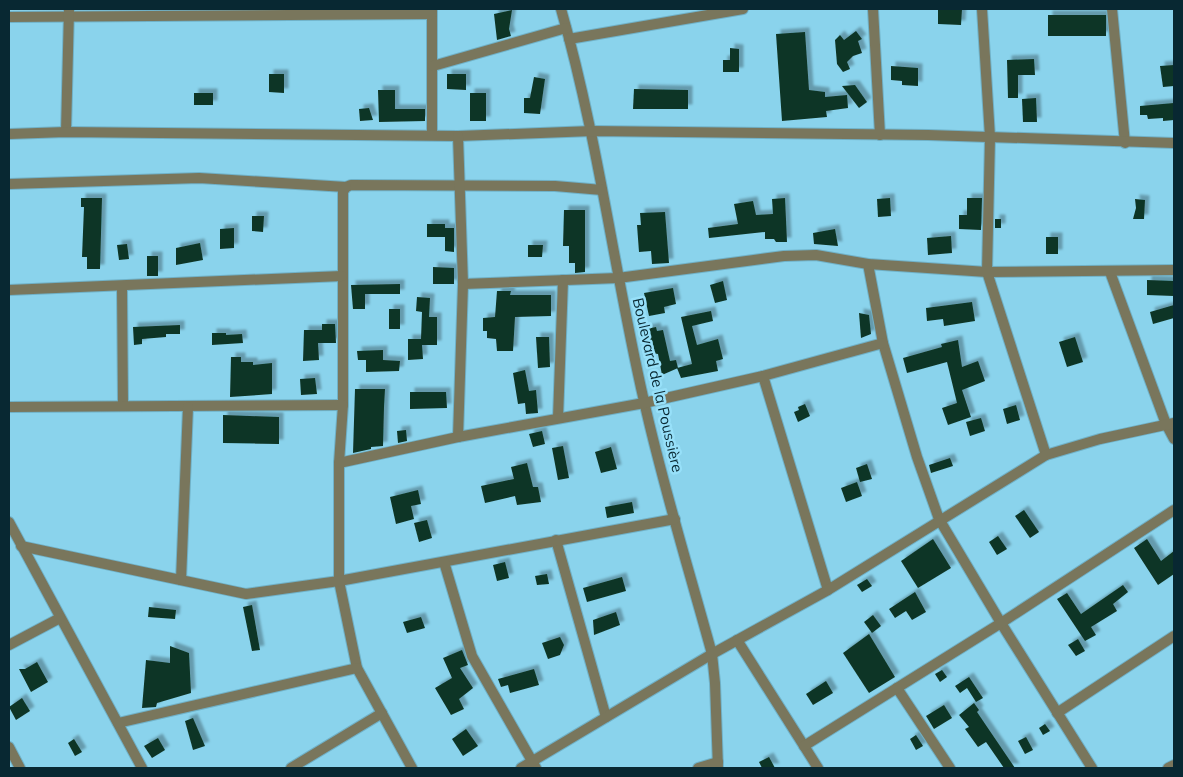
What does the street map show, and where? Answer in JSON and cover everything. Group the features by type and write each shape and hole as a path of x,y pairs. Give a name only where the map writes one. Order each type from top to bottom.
{"street":[{"name":"Boulevard de la Poussière","path":"560,9 592,131 618,278 644,402 712,654 718,765"},
{"path":"569,38 743,9"},
{"path":"873,9 880,135"},
{"path":"982,9 990,137 987,272 1046,455"},
{"path":"1112,9 1125,143"},
{"path":"9,17 69,12 432,11 432,134"},
{"path":"66,132 69,12"},
{"path":"433,66 566,28"},
{"path":"9,134 66,132 432,134 458,136 592,131 990,137 1125,143 1174,143"},
{"path":"458,136 463,284 458,437"},
{"path":"9,184 199,178 346,187 351,185 555,186 602,190"},
{"path":"346,187 343,192 343,406 339,463 339,581 357,668 412,768"},
{"path":"463,284 618,278 784,256 835,257 868,264 987,272 1174,270"},
{"path":"868,264 883,343 917,457 939,519 1001,623 1092,768"},
{"path":"1110,272 1170,424 1174,439"},
{"path":"9,290 342,276"},
{"path":"558,418 563,280"},
{"path":"122,286 123,406"},
{"path":"339,463 458,437 644,402 763,376 883,343"},
{"path":"763,376 828,590"},
{"path":"9,407 343,406"},
{"path":"182,580 188,407"},
{"path":"521,768 534,765 606,716 712,654 828,590 939,519 1046,455 1100,439 1170,424"},
{"path":"804,746 1001,623 1174,510"},
{"path":"21,546 246,594 339,581 556,540 675,520"},
{"path":"9,522 142,768"},
{"path":"556,540 606,716"},
{"path":"444,562 472,656 534,765"},
{"path":"9,645 60,618"},
{"path":"1057,713 1174,636"},
{"path":"737,640 818,768"},
{"path":"118,724 357,668"},
{"path":"896,688 950,768"},
{"path":"291,768 382,713"},
{"path":"9,747 20,768"},
{"path":"1168,768 1174,764"},
{"path":"698,768 718,765"}],"building":[{"path":"938,9 962,9 961,25 938,24"},
{"path":"512,10 509,29 511,36 497,40 494,14"},
{"path":"1048,15 1106,15 1106,36 1048,36"},
{"path":"856,31 862,39 858,41 862,53 853,56 847,62 850,69 843,72 837,64 835,40 840,35 844,40"},
{"path":"805,32 809,90 825,92 825,97 847,95 848,108 826,111 827,117 782,121 776,34"},
{"path":"730,48 739,49 739,72 723,72 723,60 730,60"},
{"path":"1034,59 1035,75 1018,75 1018,98 1008,98 1007,60"},
{"path":"1174,65 1174,86 1163,87 1160,66"},
{"path":"891,66 918,68 918,86 902,85 902,81 891,80"},
{"path":"269,74 284,74 284,93 269,92"},
{"path":"447,74 466,74 466,90 447,89"},
{"path":"534,77 545,79 540,114 524,113 524,98 530,98"},
{"path":"855,85 867,102 859,108 842,86"},
{"path":"634,89 688,90 688,109 633,109"},
{"path":"378,90 395,90 395,109 425,109 425,121 379,122"},
{"path":"194,93 213,93 213,105 194,105"},
{"path":"470,93 486,93 486,121 470,121"},
{"path":"1036,98 1037,122 1023,122 1022,99"},
{"path":"1174,103 1174,120 1163,121 1163,118 1148,119 1147,115 1140,115 1140,106"},
{"path":"369,108 373,120 360,121 359,109"},
{"path":"81,198 102,198 100,269 87,269 87,257 82,257 84,207 81,207"},
{"path":"785,198 787,242 765,239 765,232 709,238 708,228 738,224 734,204 753,201 756,215 773,214 772,199"},
{"path":"890,198 891,216 878,217 877,199"},
{"path":"967,198 982,198 981,230 959,229 959,215 967,215"},
{"path":"1135,199 1145,200 1144,219 1133,219 1136,208"},
{"path":"564,210 585,210 585,272 575,273 575,263 569,263 569,246 563,246"},
{"path":"665,212 669,263 652,264 651,251 639,252 637,225 641,225 640,213"},
{"path":"252,216 264,216 263,232 252,231"},
{"path":"995,219 1001,219 1001,228 995,228"},
{"path":"427,224 445,224 445,228 454,228 454,252 445,251 445,237 427,237"},
{"path":"234,228 234,248 220,249 220,229"},
{"path":"835,229 838,246 814,244 813,233"},
{"path":"951,236 952,253 928,255 927,238"},
{"path":"1046,237 1058,237 1058,254 1046,254"},
{"path":"200,243 203,260 176,265 176,248"},
{"path":"127,244 129,259 119,260 117,245"},
{"path":"528,245 543,245 542,257 528,257"},
{"path":"147,256 158,256 158,276 147,276"},
{"path":"433,267 454,268 454,284 433,284"},
{"path":"1147,280 1174,281 1174,296 1147,295"},
{"path":"723,281 727,300 715,303 710,285"},
{"path":"400,284 400,294 365,294 365,309 353,309 351,285"},
{"path":"673,288 676,304 664,307 665,313 649,316 644,293"},
{"path":"497,291 511,291 510,295 551,295 551,316 515,317 513,351 497,351 496,339 487,338 487,331 483,331 483,318 495,317"},
{"path":"417,297 430,298 429,317 437,317 437,345 422,345 423,359 408,360 408,339 421,339 422,312 416,311"},
{"path":"972,302 975,321 944,326 943,319 927,321 926,308"},
{"path":"1174,305 1174,318 1153,324 1150,312"},
{"path":"389,309 400,309 400,329 389,329"},
{"path":"711,311 713,321 692,326 697,345 718,339 723,359 716,361 718,371 681,378 677,368 692,364 681,317"},
{"path":"859,313 869,315 871,334 861,338"},
{"path":"322,324 335,324 336,343 318,343 319,360 303,361 304,330 322,330"},
{"path":"180,325 180,334 166,334 166,337 142,339 142,344 134,345 133,327"},
{"path":"656,327 657,331 663,330 670,361 676,360 678,368 662,375 658,354 652,353 646,329"},
{"path":"212,333 226,333 226,335 242,334 243,343 212,345"},
{"path":"536,337 549,337 550,367 538,368"},
{"path":"1075,337 1083,362 1067,367 1059,342"},
{"path":"958,340 962,367 978,361 985,381 962,390 971,417 948,425 942,408 957,403 947,362 907,373 903,358 942,347 941,344"},
{"path":"383,350 383,360 400,361 399,371 366,372 366,360 358,360 357,351"},
{"path":"231,357 241,357 241,362 253,362 253,365 272,363 272,394 230,397"},
{"path":"525,370 529,391 536,390 538,413 526,414 525,403 518,404 513,373"},
{"path":"315,378 317,394 301,395 300,379"},
{"path":"355,389 385,389 383,446 371,447 371,449 353,453"},
{"path":"410,392 446,392 447,408 410,409"},
{"path":"805,404 810,416 798,422 794,412 799,410 798,407"},
{"path":"1016,405 1020,420 1007,424 1003,409"},
{"path":"223,415 279,417 279,444 223,443"},
{"path":"981,418 985,431 970,436 966,422"},
{"path":"406,430 407,441 398,443 397,431"},
{"path":"542,431 545,444 533,447 529,434"},
{"path":"563,446 569,478 558,480 552,448"},
{"path":"611,447 617,469 601,473 595,452"},
{"path":"950,458 953,466 931,473 929,465"},
{"path":"527,463 533,487 538,487 541,502 517,505 515,496 485,503 481,486 514,479 511,467"},
{"path":"867,464 872,479 860,482 856,468"},
{"path":"857,482 862,496 846,502 841,488"},
{"path":"418,490 421,504 411,506 414,519 396,524 390,497"},
{"path":"632,502 634,513 607,518 605,507"},
{"path":"1024,510 1039,532 1030,538 1015,516"},
{"path":"427,520 432,538 419,542 414,523"},
{"path":"998,536 1007,549 997,555 989,542"},
{"path":"933,539 951,568 918,588 901,561"},
{"path":"1147,539 1161,561 1174,551 1174,574 1158,585 1134,548"},
{"path":"505,562 509,578 497,581 493,565"},
{"path":"547,574 549,584 537,585 535,576"},
{"path":"622,577 626,591 587,602 583,588"},
{"path":"867,579 872,586 862,592 857,585"},
{"path":"1123,585 1128,592 1113,604 1117,611 1091,627 1096,635 1085,641 1057,599 1067,593 1081,614"},
{"path":"915,592 926,612 912,620 906,611 895,618 889,609"},
{"path":"252,605 260,650 252,651 243,607"},
{"path":"149,607 176,610 175,619 148,617"},
{"path":"616,612 620,625 594,635 593,620"},
{"path":"873,615 881,626 872,633 864,622"},
{"path":"421,617 425,628 407,633 403,622"},
{"path":"869,634 895,677 869,693 843,653"},
{"path":"560,637 564,645 560,655 548,659 542,643"},
{"path":"1078,639 1085,651 1076,656 1068,645"},
{"path":"170,646 189,653 191,693 157,703 156,707 142,708 146,660 170,663"},
{"path":"462,650 468,665 460,668 473,688 459,699 464,709 451,715 435,688 452,678 443,658"},
{"path":"37,662 48,682 31,692 19,669 25,669"},
{"path":"534,669 539,685 510,693 508,685 501,687 498,679"},
{"path":"942,670 947,677 940,682 935,674"},
{"path":"969,677 983,698 976,702 967,688 960,693 955,686"},
{"path":"826,681 833,693 813,705 806,694"},
{"path":"22,698 30,711 16,720 9,707"},
{"path":"974,703 979,710 977,712 1015,768 1004,768 986,742 978,747 965,729 969,727 959,715"},
{"path":"944,705 952,718 934,729 926,716"},
{"path":"193,718 205,746 193,750 185,721"},
{"path":"1045,724 1050,731 1043,735 1039,728"},
{"path":"466,729 478,746 463,756 452,739"},
{"path":"916,735 923,746 916,750 910,739"},
{"path":"1026,737 1033,750 1025,754 1018,741"},
{"path":"158,738 165,750 152,758 144,746"},
{"path":"74,739 82,752 75,756 68,743"},
{"path":"769,757 775,768 762,768 759,762"}]}
